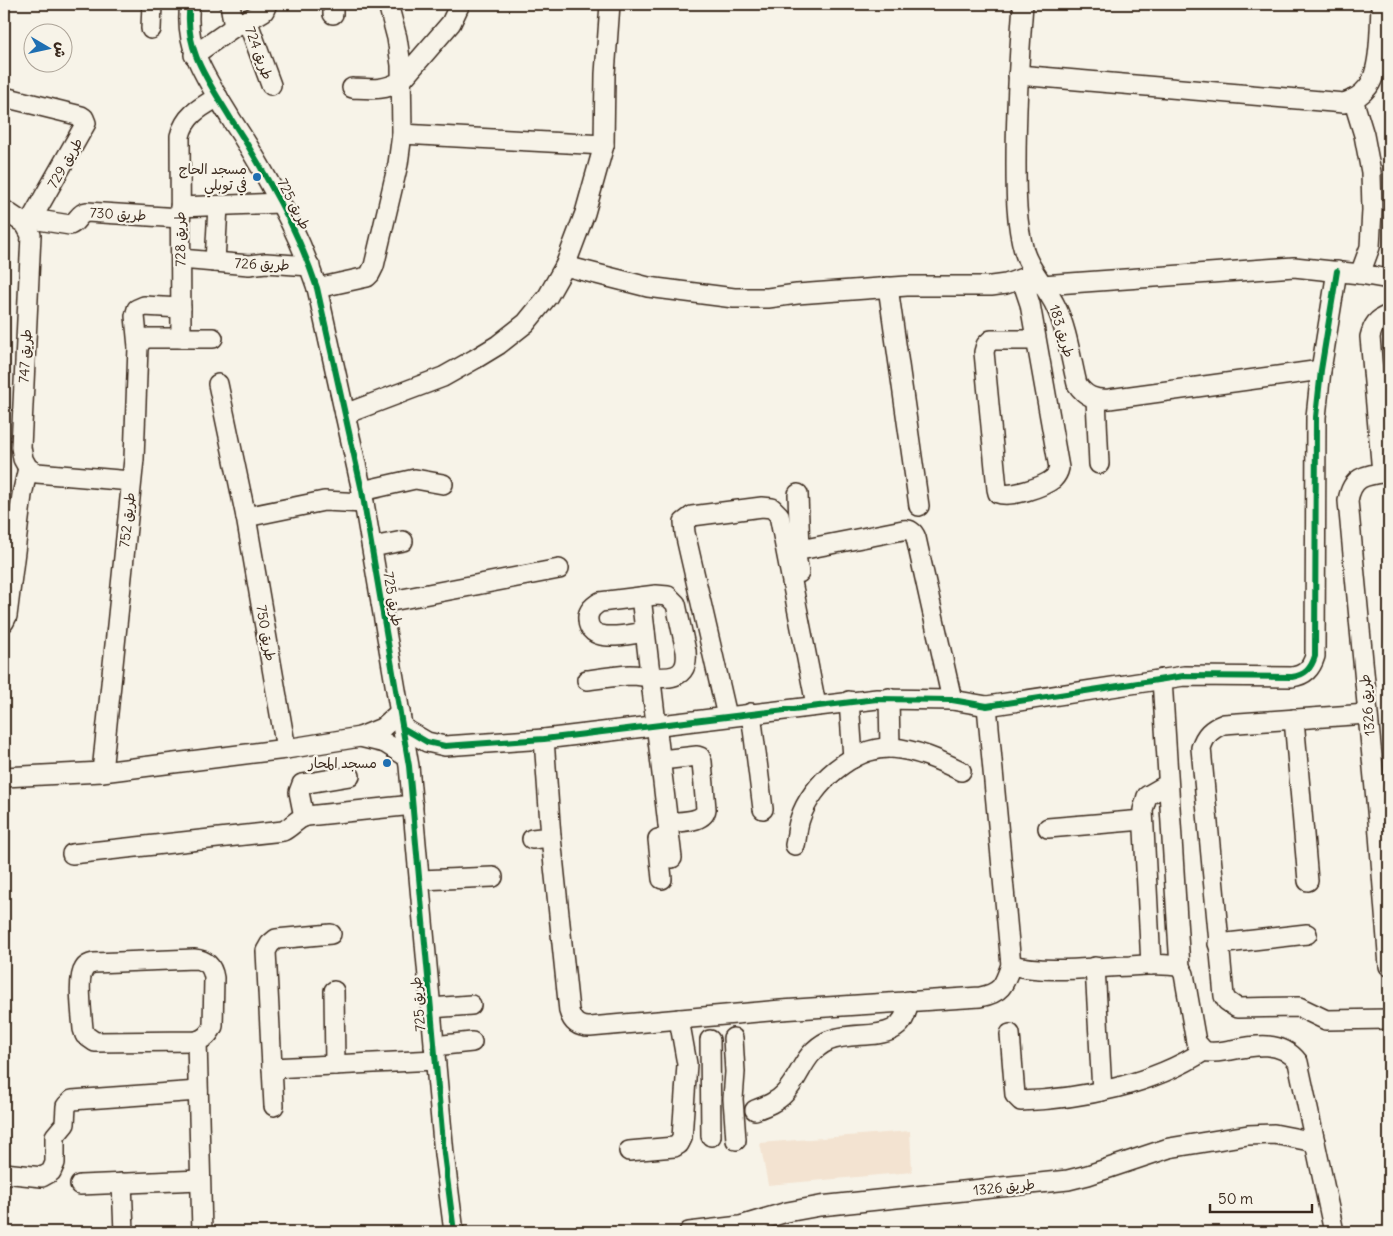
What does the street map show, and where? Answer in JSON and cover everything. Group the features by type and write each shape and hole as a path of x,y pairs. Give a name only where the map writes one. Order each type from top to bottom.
{"street":[{"path":"151,29 152,4"},
{"name":"طريق 725","path":"190,4 188,26 194,55 280,203 310,266 317,288 362,492 408,762 444,1154 454,1232"},
{"path":"230,4 241,24"},
{"path":"194,55 264,11 267,4"},
{"path":"317,288 366,277 373,271 394,186 402,134 401,81 397,38 388,4"},
{"path":"352,88 381,89 391,87 401,81 451,22 460,4"},
{"path":"345,414 443,377 498,345 526,324 548,296 565,266 585,212 604,145 610,4"},
{"name":"طريق 183","path":"1023,4 1018,75 1016,151 1018,215 1024,250 1033,280 1056,307 1061,319 1077,384 1082,392 1096,399"},
{"path":"1018,75 1344,103 1353,100 1369,87 1374,77 1381,4"},
{"name":"طريق 724","path":"241,24 271,85"},
{"name":"طريق 729","path":"4,97 81,116 85,120 86,127 30,223"},
{"name":"طريق 728","path":"181,338 180,143 182,129 193,112 218,97"},
{"path":"1353,100 1364,135 1370,172 1372,210 1370,247 1360,274"},
{"path":"402,134 604,145"},
{"name":"طريق 730","path":"30,223 70,225 84,212 180,212 218,206 280,203"},
{"name":"طريق 726","path":"215,262 218,206"},
{"path":"4,210 30,223"},
{"name":"طريق 747","path":"28,468 23,459 21,447 31,240 30,223"},
{"name":"طريق 726","path":"180,259 249,265 266,263 310,266"},
{"path":"565,266 648,287 734,298 768,298 888,287 930,285 991,286 1033,280 1294,267 1389,279"},
{"path":"4,776 102,772 286,748 360,736 401,720 427,742 445,746 544,739 849,701 889,698 952,700 987,706 1184,676 1292,677 1302,675 1313,664 1315,656 1316,417 1321,370 1337,271"},
{"path":"1033,280 1030,304 1059,468 1057,474 1048,482 1013,495 1002,495 998,493 996,488 984,352 986,345 991,340 1036,340"},
{"path":"888,287 919,506"},
{"name":"طريق 752","path":"102,772 136,428 137,309 144,306 181,308"},
{"path":"1386,472 1370,337 1372,327 1379,319 1389,315"},
{"path":"138,347 142,340 148,338 213,338"},
{"path":"1099,464 1096,399 1109,399 1321,370"},
{"name":"طريق 750","path":"218,384 246,517 286,748"},
{"path":"4,622 7,616 22,495 28,468 37,473 51,475 131,481"},
{"name":"طريق 1326","path":"1386,472 1362,477 1354,483 1349,492 1348,501 1367,714 1384,821 1389,956"},
{"path":"246,517 324,501 405,480 415,479 443,484"},
{"path":"798,494 800,550 797,554 796,562 821,705"},
{"path":"727,716 684,522 692,516 762,506 772,508 779,515 821,705"},
{"path":"800,550 903,530 913,532 916,538 952,700"},
{"path":"372,547 404,542"},
{"path":"381,603 559,569"},
{"path":"588,680 630,676 664,678 676,675 682,671 687,658 676,604 668,596 662,594 600,602 594,605 587,617 592,631 598,635 645,632"},
{"path":"641,596 651,678 651,725 662,879"},
{"path":"1162,679 1180,967 1184,974 1196,1042 1204,1051 1215,1053 1238,1048 1275,1046 1288,1051 1298,1062 1334,1232"},
{"path":"889,698 890,748"},
{"path":"849,701 853,758"},
{"path":"544,739 551,837 570,1018 575,1024 582,1027 980,997 994,994 1004,985 1011,965 987,706"},
{"path":"751,713 763,808"},
{"path":"1367,714 1224,724 1216,727 1209,733 1201,748 1224,996 1232,1005 1243,1008 1299,1007 1326,1020 1389,1019"},
{"path":"1294,719 1308,881"},
{"path":"651,725 661,760 672,858"},
{"path":"360,736 385,743 408,762 445,746"},
{"path":"795,845 800,818 812,794 830,773 853,758 872,751 890,748 924,755 939,760 960,771"},
{"path":"661,760 697,756 702,762 706,814 700,818 668,823"},
{"path":"304,817 299,792 302,784 350,776"},
{"path":"1151,965 1143,820 1144,802 1147,796 1168,784"},
{"path":"72,854 282,831 304,817 413,805"},
{"path":"1048,828 1143,820"},
{"path":"532,839 551,837"},
{"path":"420,880 493,877"},
{"path":"274,1106 266,951 276,939 330,934"},
{"path":"1218,944 1307,934"},
{"path":"201,959 208,963 214,978 214,1026 210,1033 197,1041 95,1042 90,1039 83,1029 81,981 84,969 88,964 94,963 201,959"},
{"path":"1011,965 1032,969 1151,965 1180,967"},
{"path":"1094,967 1102,1091"},
{"path":"334,991 335,1065"},
{"path":"755,1110 776,1101 792,1084 811,1052 821,1045 831,1040 883,1033 895,1029 905,1017 908,1001"},
{"path":"430,1008 471,1005"},
{"path":"629,1151 671,1148 679,1144 683,1132 687,1064 679,1019"},
{"path":"1010,1034 1014,1091 1018,1099 1026,1101 1102,1091 1166,1072 1204,1051"},
{"path":"733,1038 735,1072 733,1096 736,1140"},
{"path":"710,1040 711,1136"},
{"path":"197,1041 202,1232"},
{"path":"272,1068 335,1065 435,1053 472,1042"},
{"path":"686,1089 733,1096"},
{"path":"4,1173 47,1176 54,1168 55,1136 64,1124 66,1106 72,1100 198,1091"},
{"name":"طريق 1326","path":"689,1232 740,1226 787,1212 820,1206 1068,1180 1169,1148 1248,1134 1274,1134 1315,1142"},
{"path":"80,1186 200,1180"},
{"path":"122,1184 124,1232"}],"shaded area":[{"path":"910,1131 912,1172 768,1185 760,1143"}],"cycle path":[{"path":"190,4 190,36 200,64 214,92 277,196 296,235 317,288 362,491 409,766 444,1154 454,1232"},
{"path":"403,728 427,742 445,746 544,739 877,699 952,700 987,706 1184,676 1292,677 1301,675 1312,664 1315,656 1316,417 1321,370 1337,271"}],"place":[{"name":"مسجد الحاج في توبلي","path":"257,177"},
{"name":"مسجد المحار","path":"387,763"}]}
